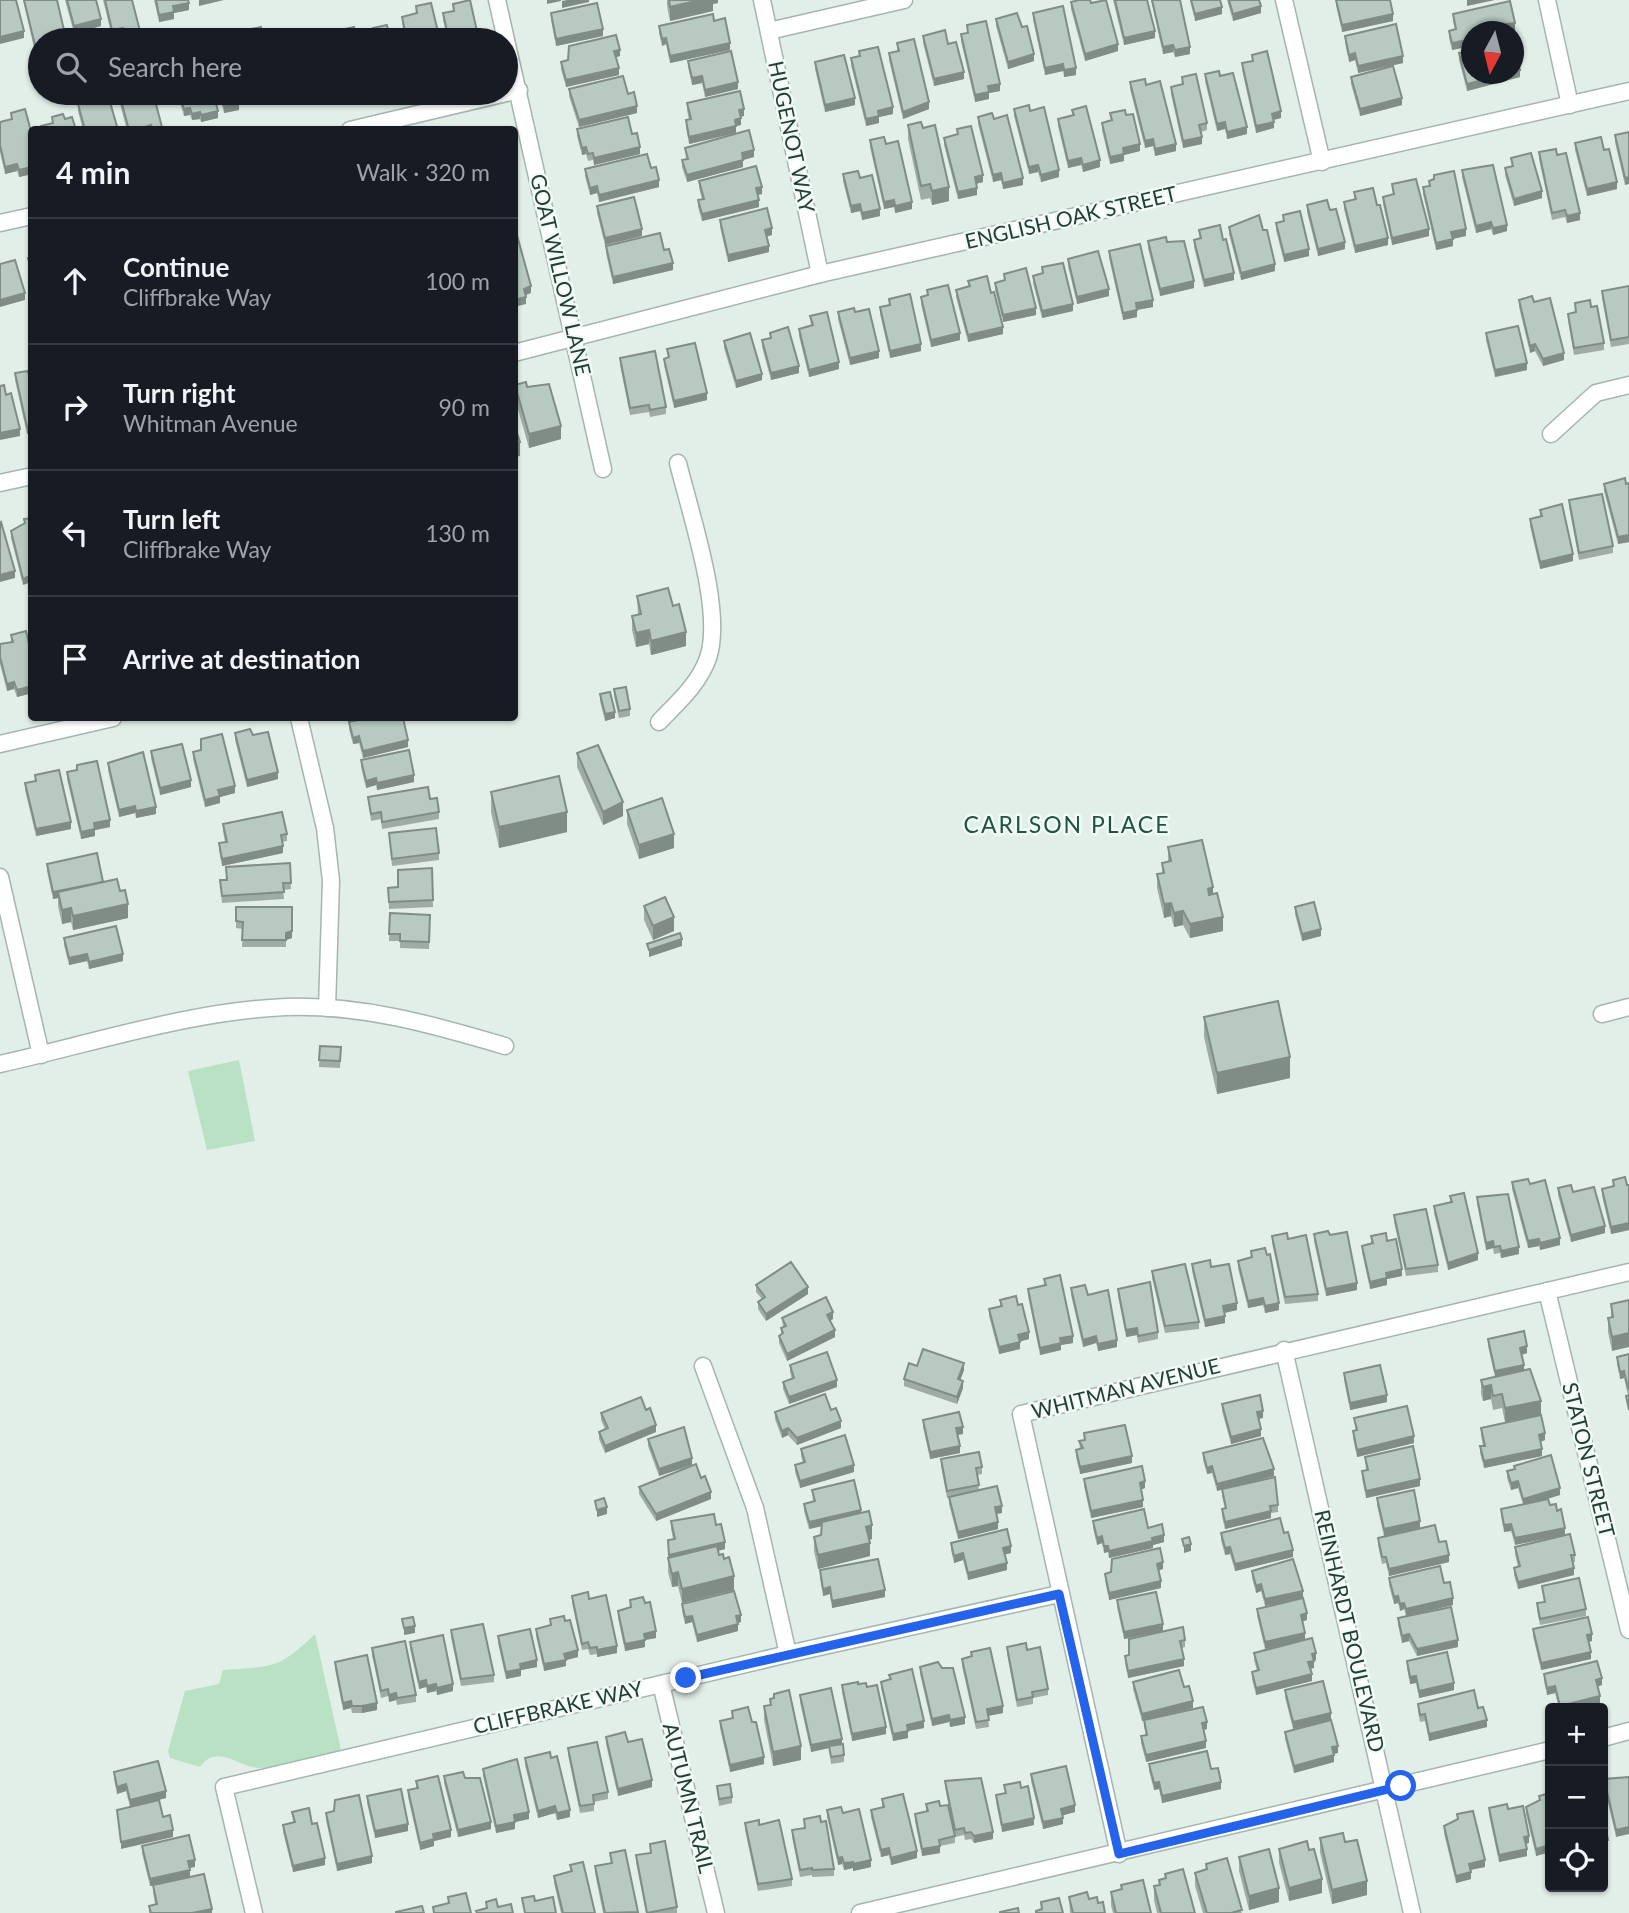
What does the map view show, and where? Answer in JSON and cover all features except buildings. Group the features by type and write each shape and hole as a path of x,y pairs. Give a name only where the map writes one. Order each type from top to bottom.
{"street":[{"name":"GOAT WILLOW LANE","path":"498,0 505,28"},
{"name":"HUGENOT WAY","path":"762,0 820,274"},
{"path":"769,31 904,0"},
{"path":"1284,0 1322,162"},
{"path":"1546,0 1570,105"},
{"name":"GOAT WILLOW LANE","path":"518,86 603,469"},
{"name":"ENGLISH OAK STREET","path":"518,352 820,274 1629,91"},
{"path":"367,126 456,105"},
{"path":"0,223 28,217"},
{"path":"1551,434 1595,393 1629,385"},
{"path":"659,722 698,677 708,657 713,625 678,463"},
{"path":"0,483 28,477"},
{"path":"0,744 100,721"},
{"path":"300,721 325,828 331,881 327,1008"},
{"path":"0,877 40,1055"},
{"path":"0,1064 227,1012 288,1007 327,1008 400,1017 505,1046"},
{"path":"1602,1014 1629,1007"},
{"name":"WHITMAN AVENUE","path":"1119,1854 1021,1414 1284,1350 1629,1272"},
{"name":"STATON STREET","path":"1547,1291 1629,1630"},
{"name":"REINHARDT BOULEVARD","path":"1284,1350 1386,1789 1412,1913"},
{"path":"703,1366 755,1508 788,1654"},
{"name":"CLIFFBRAKE WAY","path":"254,1913 224,1787 788,1654 1059,1594"},
{"name":"AUTUMN TRAIL","path":"661,1684 716,1913"},
{"path":"1608,1737 1629,1731"},
{"path":"859,1913 1119,1854 1545,1751"}],"green space":[{"path":"239,1060 255,1141 207,1150 188,1071"},
{"path":"315,1634 341,1750 260,1768 222,1757 207,1760 200,1767 170,1758 168,1751 185,1691 219,1684 223,1670 274,1664 292,1654"}],"district":[{"name":"CARLSON PLACE","path":"1067,825"}],"route":[{"path":"686,1678 1059,1594 1119,1854 1401,1786"}]}
